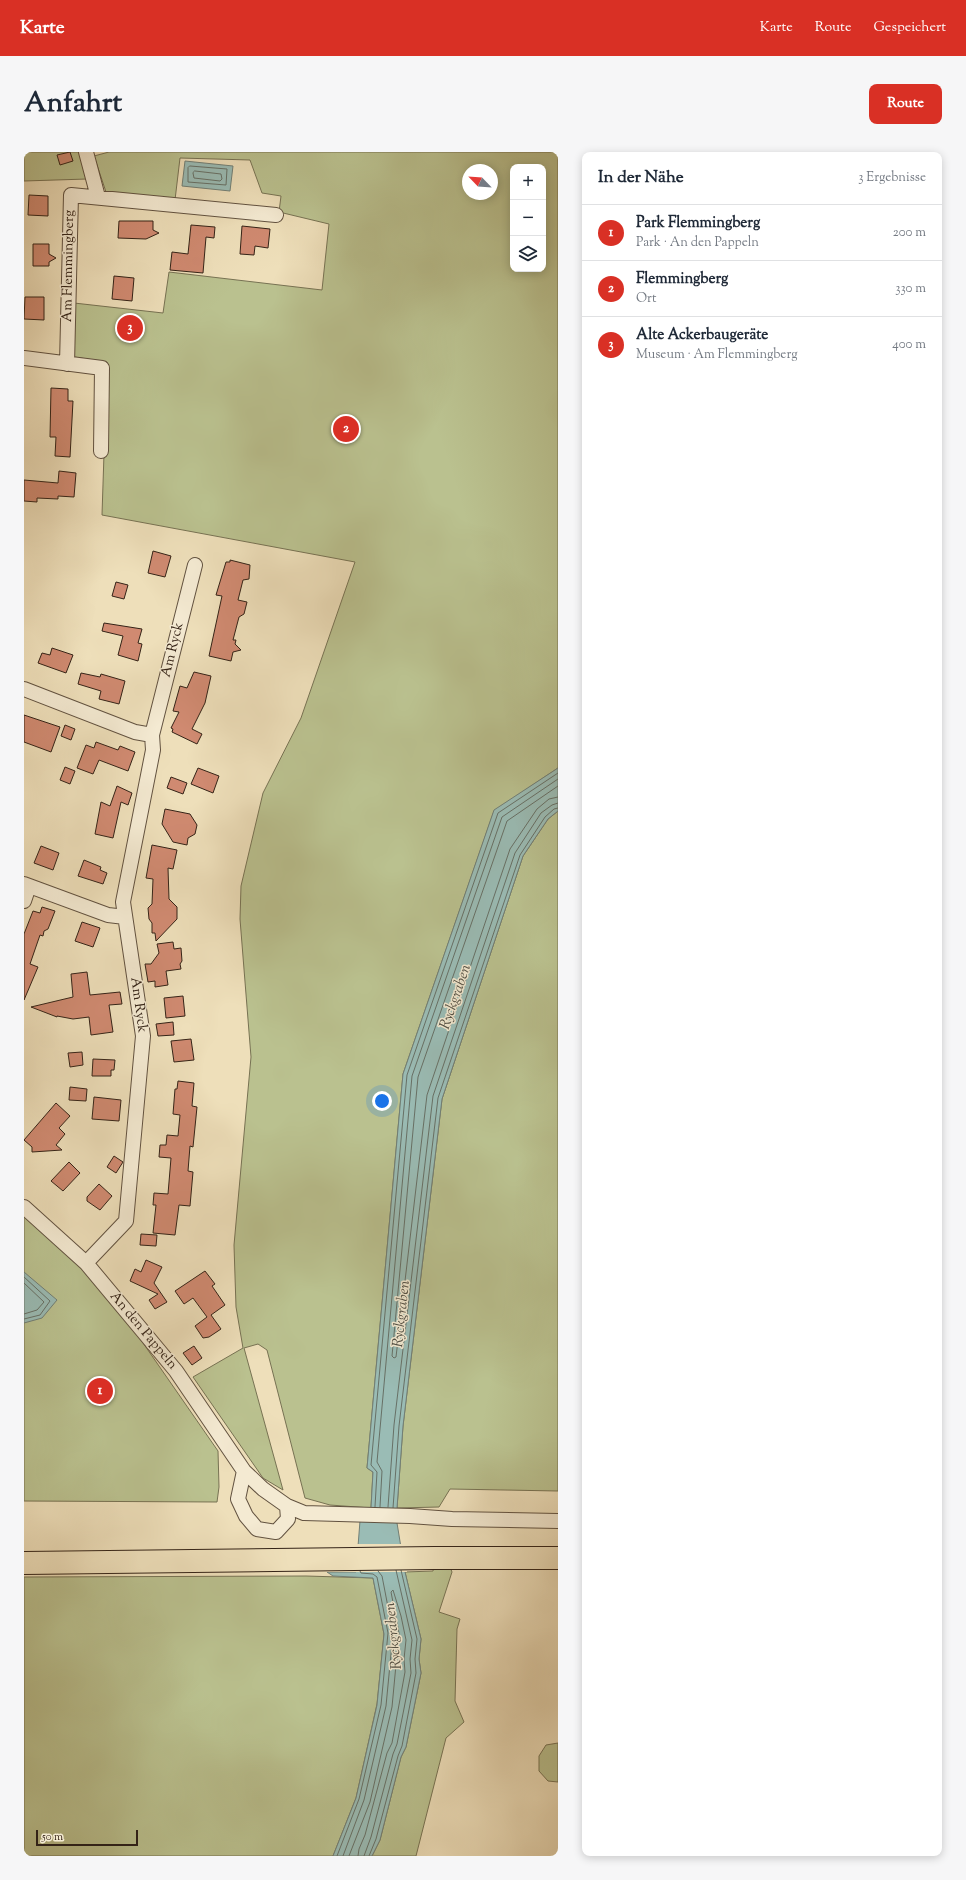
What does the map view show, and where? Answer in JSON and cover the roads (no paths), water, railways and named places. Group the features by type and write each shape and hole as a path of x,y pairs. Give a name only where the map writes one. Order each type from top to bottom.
{"highway":[{"path":"24,1563 320,1559 558,1558"}],"street":[{"path":"86,152 98,197"},
{"name":"Am Flemmingberg","path":"67,364 71,195 276,215"},
{"path":"24,358 102,368 101,451"},
{"name":"Am Ryck","path":"86,1262 126,1221 143,1036 123,902 153,750 152,735 195,565"},
{"path":"24,689 134,732 152,735"},
{"path":"24,901 27,885 108,915 125,917"},
{"name":"An den Pappeln","path":"24,1207 86,1262 176,1371 244,1471 263,1489 287,1506 304,1513 410,1516 452,1519 558,1521"},
{"path":"244,1471 238,1499 246,1516 257,1529 276,1532 288,1519 287,1506"}],"water":[{"path":"185,161 233,166 230,191 182,186"},
{"name":"Ryckgraben","path":"558,768 558,811 548,819 523,856 442,1099 403,1426 397,1508 397,1523 405,1572 421,1639 419,1659 421,1673 406,1747 401,1757 380,1840 372,1856 333,1856 356,1798 377,1705 384,1634 373,1578 333,1576 327,1572 356,1572 361,1508 371,1508 373,1472 367,1468 403,1074 494,810"},
{"path":"24,1272 57,1300 42,1318 24,1323"}],"place":[{"name":"Alte Ackerbaugeräte","path":"130,328"},
{"name":"Flemmingberg","path":"346,429"},
{"name":"Park Flemmingberg","path":"100,1391"}]}
